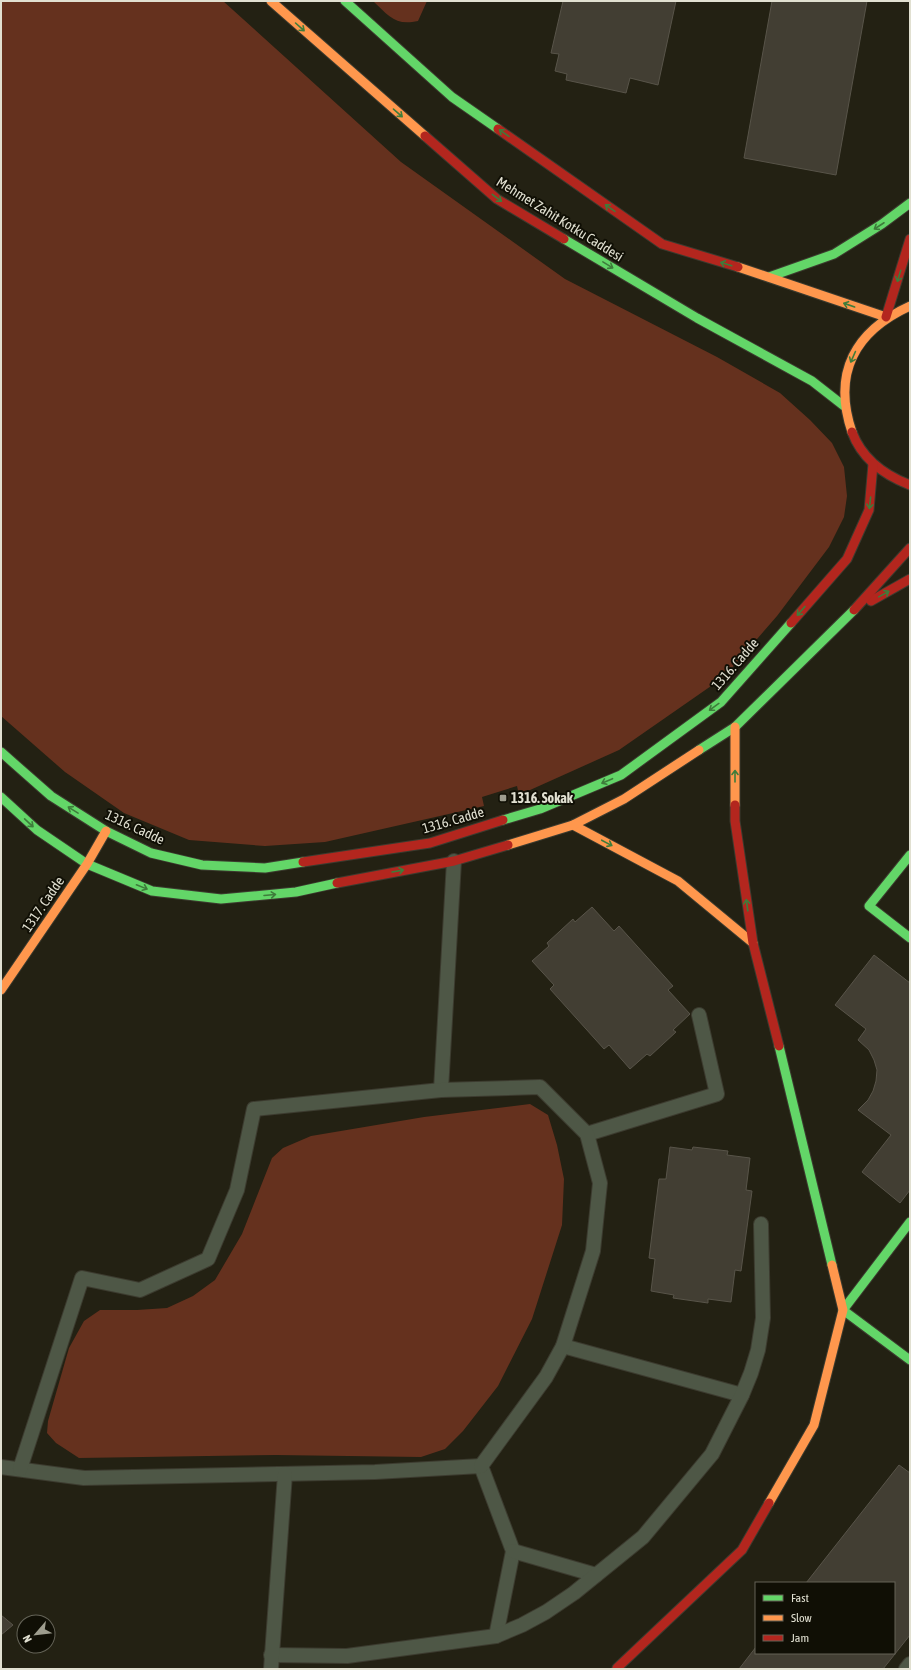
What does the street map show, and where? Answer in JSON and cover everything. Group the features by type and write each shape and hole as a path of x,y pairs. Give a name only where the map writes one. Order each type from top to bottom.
{"street":[{"name":"Mehmet Zahit Kotku Caddesi","path":"271,1 497,199 697,318 812,381 844,406"},
{"path":"345,1 452,97 662,244 769,277 886,317"},
{"path":"769,277 834,254 882,224 910,203"},
{"path":"886,317 910,239"},
{"path":"910,306 886,317 867,334 852,356 845,380 844,406 849,428 859,447 874,464 892,478 910,485"},
{"name":"1316. Cadde","path":"1,752 51,796 106,831 151,853 202,865 265,868 430,843 540,809 621,775 721,702 846,559 869,510 874,464"},
{"path":"1,797 37,830 87,864 152,891 221,899 296,892 364,877 454,861 573,825 624,799 736,727 858,608 910,548"},
{"path":"858,608 910,579"},
{"path":"736,727 735,821 753,943 844,1310 910,1360"},
{"path":"573,825 678,881 753,943"},
{"name":"1317. Cadde","path":"1,990 87,864 106,831"},
{"path":"910,855 869,906 910,938"},
{"path":"616,1669 742,1550 814,1425 844,1310 910,1222"}],"lane":[{"path":"441,1090 454,861"},
{"path":"587,1134 717,1094 700,1015"},
{"path":"20,1469 82,1278 140,1290 208,1259 237,1190 254,1109 441,1090 540,1087 587,1134 600,1183 593,1251 563,1346 546,1377 481,1466"},
{"path":"271,1655 348,1656 496,1636 522,1625 546,1612 574,1593 643,1538 712,1454 742,1395 758,1350 763,1318 761,1224"},
{"path":"563,1346 742,1395"},
{"path":"1,1467 84,1478 375,1472 481,1466"},
{"path":"481,1466 513,1551 496,1636"},
{"path":"271,1669 285,1474"},
{"path":"513,1551 596,1575"},
{"path":"906,1669 910,1664"}],"shaded area":[{"path":"1,1 223,1 401,162 565,279 717,357 780,393 810,420 832,443 844,467 847,496 844,517 829,547 777,616 724,677 619,750 519,795 517,786 482,797 484,806 325,842 265,846 189,840 124,813 65,772 1,716"},
{"path":"373,1 427,1 418,21 404,22 398,21 388,15"},
{"path":"530,1104 548,1115 557,1145 564,1179 562,1225 532,1319 498,1386 463,1431 445,1449 421,1457 276,1455 79,1458 56,1443 47,1433 48,1421 69,1348 84,1321 100,1310 167,1308 193,1296 215,1280 242,1234 272,1158 283,1148 311,1136 424,1117"}],"building":[{"path":"563,1 676,1 658,85 630,78 626,93 566,80 567,74 555,71 559,54 551,53"},
{"path":"772,1 867,1 836,175 744,158"},
{"path":"592,907 614,931 619,926 673,986 668,990 690,1014 673,1030 676,1032 650,1056 647,1054 630,1069 609,1045 604,1049 550,989 554,985 532,961 549,946 547,943 573,919 575,922"},
{"path":"874,955 910,983 910,1190 900,1203 862,1172 891,1135 858,1110 868,1100 873,1091 877,1070 869,1050 858,1040 866,1029 835,1005"},
{"path":"670,1147 692,1150 693,1147 728,1151 727,1155 750,1158 746,1190 752,1191 741,1271 735,1270 731,1302 708,1299 708,1303 673,1298 674,1295 651,1291 655,1259 649,1258 659,1179 666,1179"},
{"path":"899,1465 910,1473 910,1635 895,1654 895,1582 807,1582"},
{"path":"1,1615 13,1625 1,1635"},
{"path":"755,1648 755,1654 895,1654 883,1669 739,1669"}],"traffic: fast":[{"path":"345,1 452,97 498,129"},
{"path":"769,277 834,254 882,224 910,203"},
{"path":"564,239 697,318 812,381 844,406"},
{"path":"699,750 735,727 854,610"},
{"path":"503,820 540,809 621,775 721,702 791,623"},
{"path":"1,752 51,796 106,831 151,853 202,865 265,868 303,862"},
{"path":"1,797 37,830 87,864 152,891 221,899 296,892 337,883"},
{"path":"910,855 869,906 910,938"},
{"path":"779,1046 832,1265"},
{"path":"910,1222 843,1310 910,1360"}],"traffic: slow":[{"path":"271,1 425,136"},
{"path":"738,267 886,317"},
{"path":"852,432 846,411 845,391 847,373 853,356 862,341 875,328 891,316 910,306"},
{"path":"735,727 735,805"},
{"path":"508,845 573,825 624,799 699,750"},
{"path":"573,825 678,881 753,943"},
{"path":"1,990 87,864 106,831"},
{"path":"769,1503 814,1425 843,1310 832,1265"}],"traffic: jam":[{"path":"498,129 662,244 738,267"},
{"path":"425,136 497,199 564,239"},
{"path":"886,317 910,239"},
{"path":"852,432 856,442 875,465 891,476 910,485"},
{"path":"791,623 847,559 869,510 873,464"},
{"path":"854,610 910,548"},
{"path":"871,601 910,579"},
{"path":"735,805 735,821 753,943 779,1046"},
{"path":"303,862 430,843 503,820"},
{"path":"337,883 454,861 508,845"},
{"path":"617,1668 742,1550 769,1503"}],"place":[{"name":"1316. Sokak","path":"503,798"}]}
